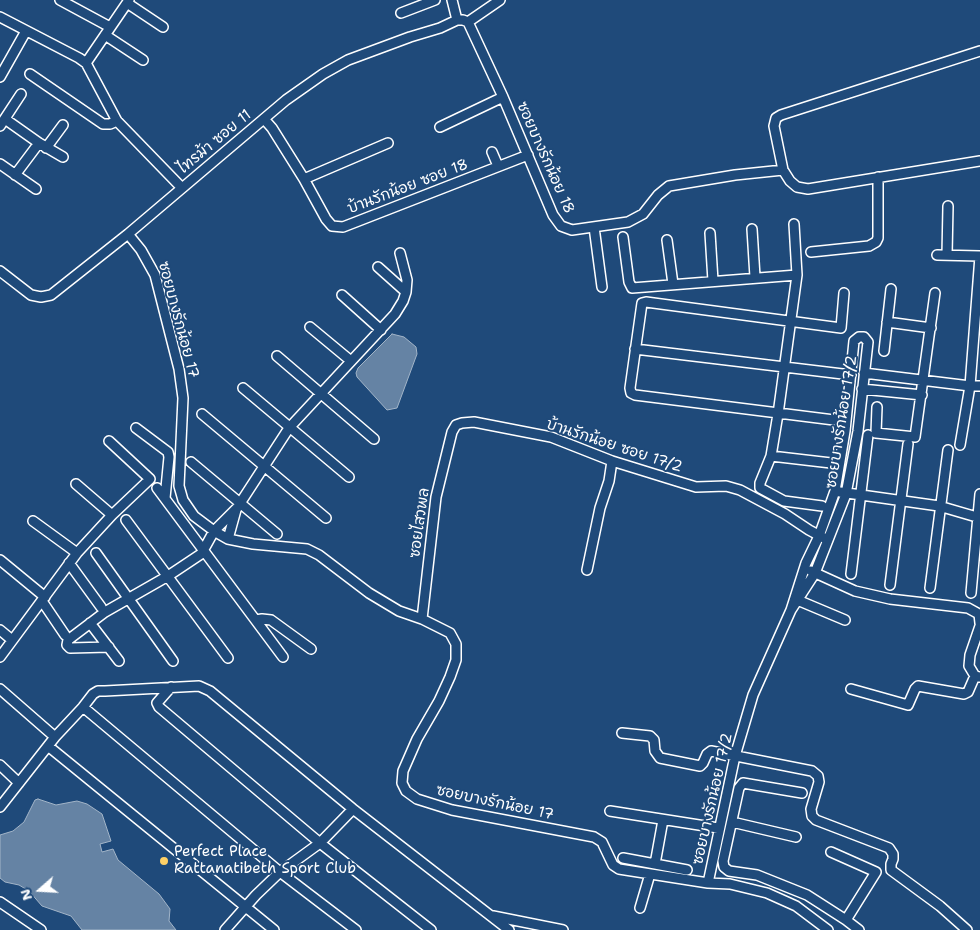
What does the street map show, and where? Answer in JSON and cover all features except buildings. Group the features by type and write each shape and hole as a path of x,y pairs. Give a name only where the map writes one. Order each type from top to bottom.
{"street":[{"path":"60,0 107,31 143,60"},
{"path":"401,13 434,0"},
{"path":"452,0 457,20 468,22 500,0"},
{"path":"86,63 128,1 163,27"},
{"path":"0,18 86,63 117,121 182,188"},
{"name":"ไทรม้า ซอย 11","path":"0,271 31,295 41,297 51,294 128,234 264,119 323,74 348,60 440,28 457,20"},
{"name":"ซอยบางรักน้อย 18","path":"468,22 503,97 553,215 561,226 572,230 628,222 643,214 658,195 669,186 735,175 784,170"},
{"path":"1,71 26,31"},
{"path":"980,51 781,115 776,118 774,126 784,170 790,181 798,187 808,190 980,161"},
{"path":"30,74 103,124 117,121"},
{"path":"21,94 3,123 63,157"},
{"path":"440,127 503,97"},
{"name":"บ้านรักน้อย ซอย 18","path":"264,119 272,128 332,226 343,227 528,156"},
{"path":"15,175 63,124"},
{"path":"304,179 388,143"},
{"path":"492,152 498,166"},
{"path":"0,164 36,189"},
{"path":"811,252 869,246 876,242 878,238 878,177"},
{"path":"947,255 948,206"},
{"path":"794,224 798,275 771,456 760,483 760,488 784,501 822,506"},
{"path":"594,227 602,287"},
{"path":"752,228 755,277"},
{"path":"710,233 712,281"},
{"name":"ซอยบางรักน้อย 17","path":"128,234 141,250 155,275 179,369 183,398 179,486 183,500 194,516 228,539 253,544 306,549 319,556 369,593 399,611 422,619 450,633 456,644 456,660 439,701 403,770 402,783 406,791 417,800 452,810 594,837 602,842 613,865 619,869 708,883 730,884 767,893 796,906 828,930"},
{"path":"622,237 632,288 798,275"},
{"path":"667,240 673,284"},
{"path":"109,647 70,648 67,645 68,640 105,612 168,576 204,550 214,531 238,506 289,428 381,330 399,308 406,292 407,280 400,253"},
{"path":"937,255 980,256 970,386 960,445"},
{"path":"378,267 406,292"},
{"path":"884,351 891,289"},
{"path":"878,407 876,433 913,438 917,435 935,293"},
{"path":"834,420 635,395 631,393 630,388 642,303 841,328 844,294"},
{"path":"342,295 381,330"},
{"path":"887,322 930,328"},
{"path":"310,327 351,362"},
{"name":"ซอยบางรักน้อย 17/2","path":"708,883 718,828 735,756 753,695 796,599 804,568 819,536 835,491 845,431 854,341 859,336 864,337 868,342 858,431 846,494 815,574 796,599"},
{"path":"635,349 851,375"},
{"path":"277,356 374,439"},
{"path":"864,373 980,386"},
{"path":"243,388 349,477"},
{"path":"862,389 922,395"},
{"path":"202,414 326,518"},
{"name":"บ้านรักน้อย ซอย 17/2","path":"452,432 456,426 462,423 484,424 551,437 612,461 696,487 726,486 740,490 819,536 829,539"},
{"path":"136,428 168,452 165,498"},
{"name":"ซอยไสวพล","path":"422,619 436,497 452,432"},
{"path":"851,574 868,435"},
{"path":"0,657 77,553 112,514 150,479 109,442"},
{"path":"890,585 908,444"},
{"path":"930,588 939,506 948,450"},
{"path":"771,456 831,463"},
{"path":"587,570 600,508 609,481 612,461"},
{"path":"191,462 238,506 277,534"},
{"path":"76,484 112,514"},
{"path":"157,488 283,657"},
{"path":"835,491 939,506 979,518"},
{"path":"971,593 980,494"},
{"path":"228,539 238,506"},
{"path":"126,520 228,658"},
{"path":"33,521 77,553"},
{"path":"96,552 173,661"},
{"path":"0,560 43,599 64,636"},
{"path":"69,563 101,607"},
{"path":"804,568 855,591 890,599 968,608 979,614 980,625 970,655 969,666 978,677 968,692 964,694 918,686 908,705 851,688"},
{"path":"796,599 844,620"},
{"path":"256,620 271,620 311,649"},
{"path":"90,623 119,661"},
{"path":"0,630 12,640"},
{"path":"0,807 55,737 83,708 93,694 98,691 199,686 205,688 353,809 508,930"},
{"path":"171,687 157,703 159,708 320,843 431,930"},
{"path":"0,688 55,737"},
{"path":"83,708 280,872 356,930"},
{"path":"622,732 650,736 654,740 655,751 660,758 700,766 711,751 812,771 818,776 820,782 812,809 812,816 816,820 889,848 894,854 891,864 892,870 940,906 967,930"},
{"path":"48,746 274,930"},
{"path":"0,765 19,783"},
{"path":"802,793 743,783 739,788 723,861 724,867 729,870 757,874 807,895 859,930"},
{"path":"225,930 244,907 280,872 320,843 353,809"},
{"path":"610,811 718,828"},
{"path":"655,864 663,820"},
{"path":"732,822 796,837"},
{"path":"831,852 876,872 846,920"},
{"path":"623,858 688,870"},
{"path":"640,908 650,874"},
{"path":"0,902 41,930"},
{"path":"490,916 543,928 564,930"}],"water":[{"path":"392,334 404,337 416,347 417,354 397,408 387,410 357,377 356,373 358,368"},
{"path":"38,799 56,805 77,801 87,804 102,814 111,841 100,844 102,852 113,849 118,860 159,894 170,909 169,921 176,930 82,930 71,916 42,906 29,891 19,885 5,882 0,878 0,835 13,831 24,822 35,800"}],"place":[{"name":"Perfect Place Rattanatibeth Sport Club","path":"164,861"}]}
